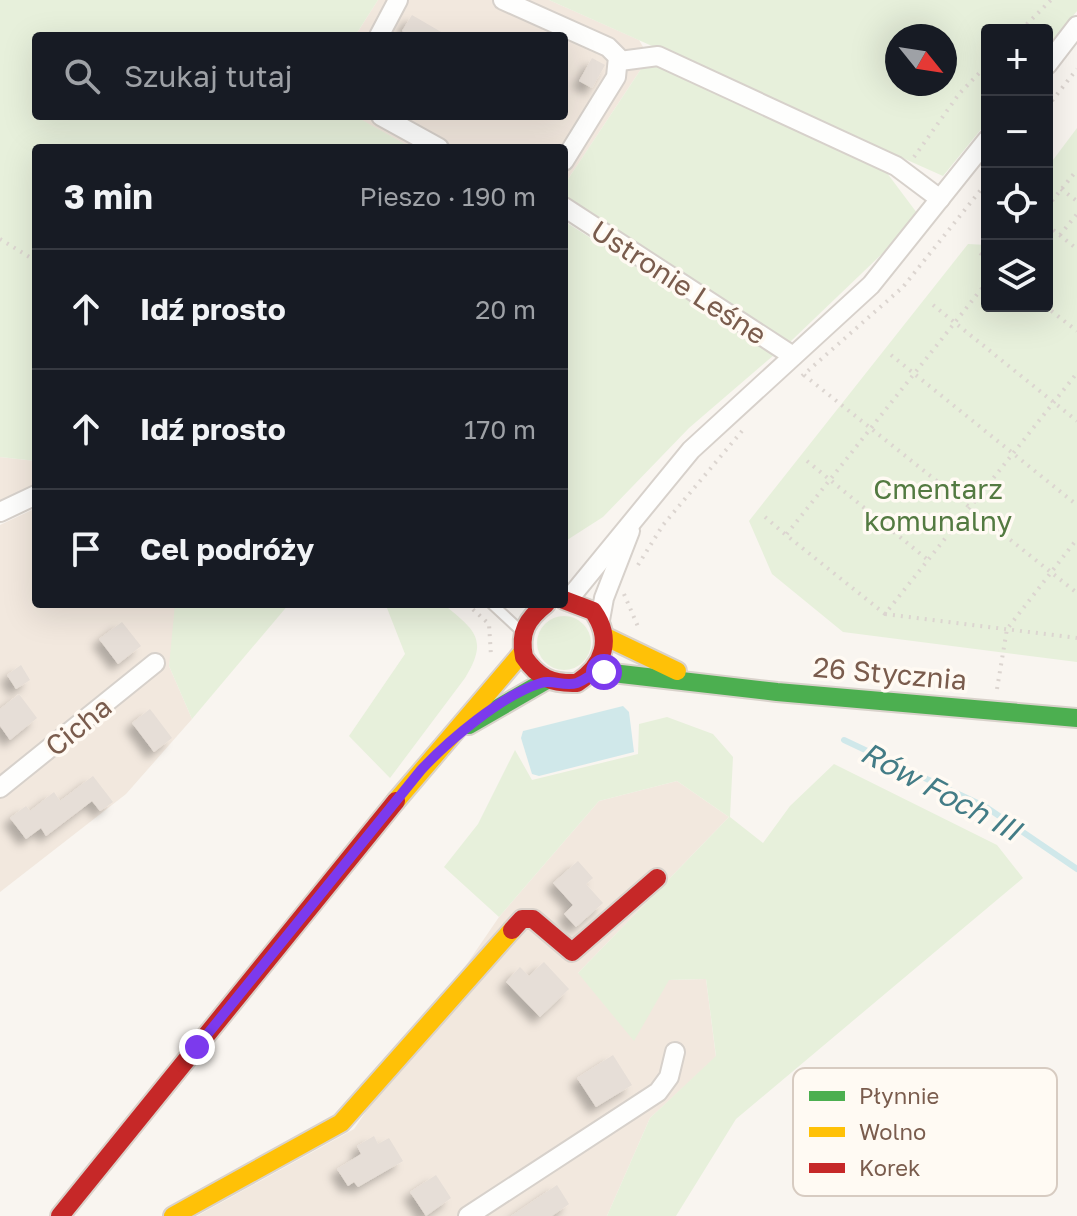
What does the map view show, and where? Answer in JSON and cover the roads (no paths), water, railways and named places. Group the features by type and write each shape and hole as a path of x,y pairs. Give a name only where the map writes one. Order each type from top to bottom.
{"street":[{"path":"381,32 398,0"},
{"path":"503,0 608,47 620,61"},
{"path":"1053,57 1077,26"},
{"path":"620,61 658,56 904,172 940,199"},
{"path":"568,155 616,77 620,61"},
{"path":"388,120 432,144"},
{"path":"568,598 691,450 871,285 981,148"},
{"name":"Ustronie Leśne","path":"568,210 793,356"},
{"path":"0,512 32,497"},
{"path":"459,731 520,692 545,681 577,683 595,671 605,656 604,598 632,524"},
{"name":"26 Stycznia","path":"568,601 586,606 603,629 699,680"},
{"path":"538,608 523,632 522,653 527,664 545,681"},
{"path":"60,1216 421,770 459,731 522,653"},
{"name":"Cicha","path":"0,788 155,663"},
{"name":"26 Stycznia","path":"595,671 699,680 767,691 1077,718"},
{"path":"173,1216 341,1123 522,919 538,922 562,947 572,952 657,878"},
{"path":"468,1216 658,1092 669,1077 675,1052"}],"lane":[{"path":"496,608 523,632"}],"water":[{"path":"623,706 629,712 634,752 539,776 532,774 521,738 523,731"}],"waterway":[{"name":"Rów Foch III","path":"844,740 986,807 1077,869"}],"park label":[{"name":"Cmentarz komunalny","path":"938,504"}]}
